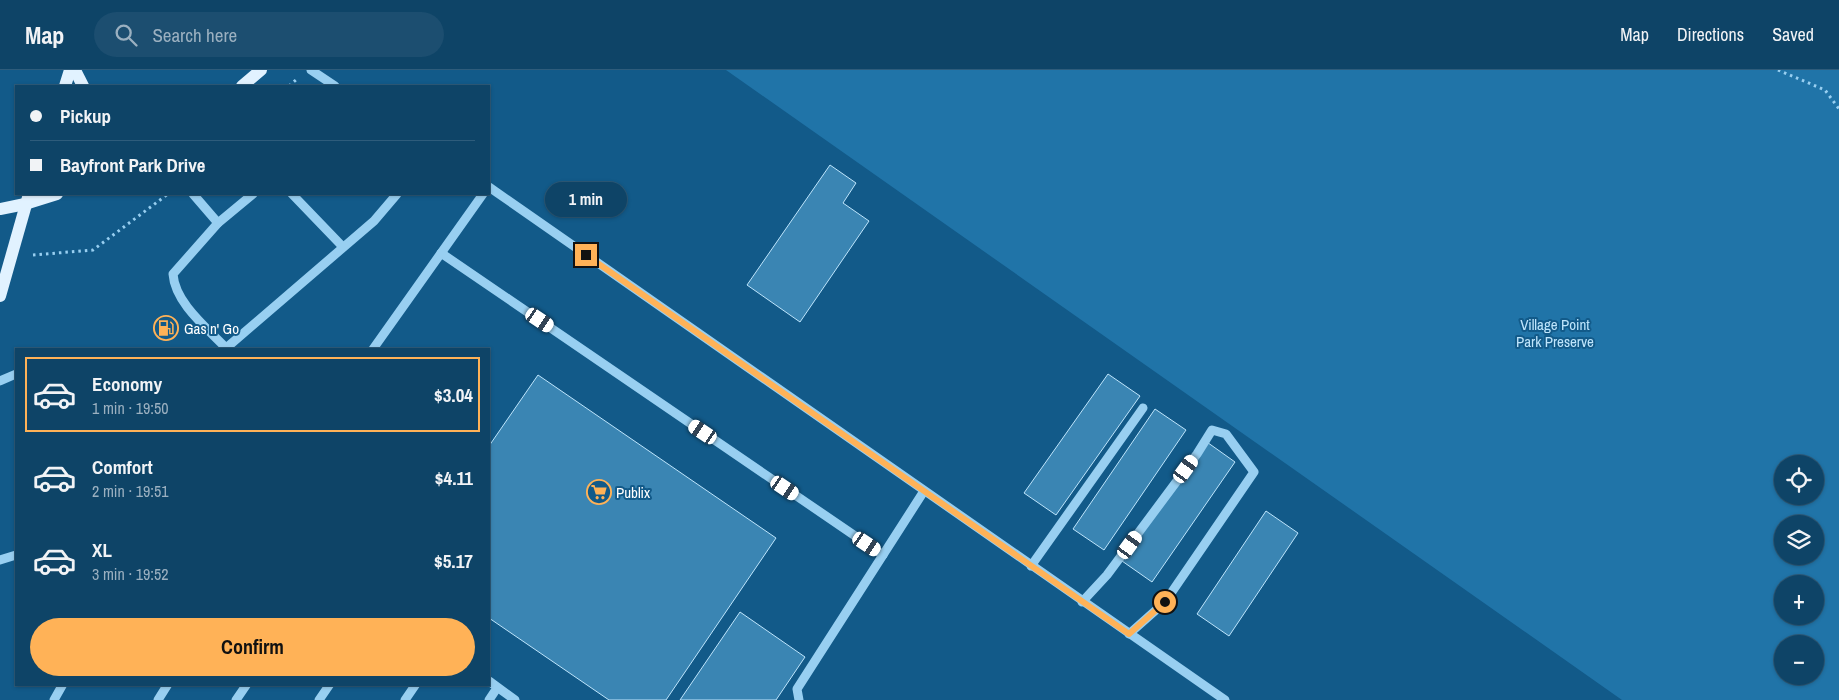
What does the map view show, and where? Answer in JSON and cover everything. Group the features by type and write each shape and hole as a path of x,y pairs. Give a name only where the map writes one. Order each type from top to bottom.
{"main road":[{"path":"65,85 70,70"},
{"path":"75,70 82,85"},
{"path":"243,85 262,70"},
{"path":"0,209 27,199 51,195"},
{"path":"0,296 27,199"}],"street":[{"path":"310,70 333,85"},
{"path":"490,188 1225,700"},
{"path":"194,195 218,223"},
{"path":"252,195 218,223 172,274 174,285 183,302 225,348 374,220 396,195"},
{"path":"293,195 343,247"},
{"path":"375,348 482,195"},
{"path":"441,253 884,555"},
{"path":"0,381 15,374"},
{"path":"1031,566 1143,408"},
{"path":"1082,602 1107,575 1197,454 1212,430 1226,434 1254,472 1165,602 1129,634"},
{"path":"799,700 797,689 924,491"},
{"path":"0,560 15,555"},
{"path":"490,682 515,700"},
{"path":"54,700 62,686"},
{"path":"158,700 167,686"},
{"path":"236,700 246,686"},
{"path":"319,700 329,686"},
{"path":"405,700 415,686"},
{"path":"489,700 498,688"}],"path":[{"path":"1778,70 1825,90 1839,109"},
{"path":"10,257 92,250 167,195"}],"green space":[{"name":"Village Point Park Preserve","path":"726,70 1839,70 1839,700 1622,700"}],"building":[{"path":"830,165 856,183 843,203 869,221 800,322 747,285"},
{"path":"1108,374 1140,396 1056,515 1024,493"},
{"name":"Publix","path":"538,375 776,538 666,700 609,700 490,619 490,445"},
{"path":"1155,409 1186,430 1104,550 1073,529"},
{"path":"1204,440 1235,462 1152,582 1122,561"},
{"path":"1266,511 1298,533 1229,636 1197,614"},
{"path":"740,612 805,657 776,700 680,700"}],"place":[{"name":"Gas n' Go","path":"166,328"},
{"name":"Publix","path":"599,492"}],"route":[{"path":"586,255 1129,634 1165,602"}]}
